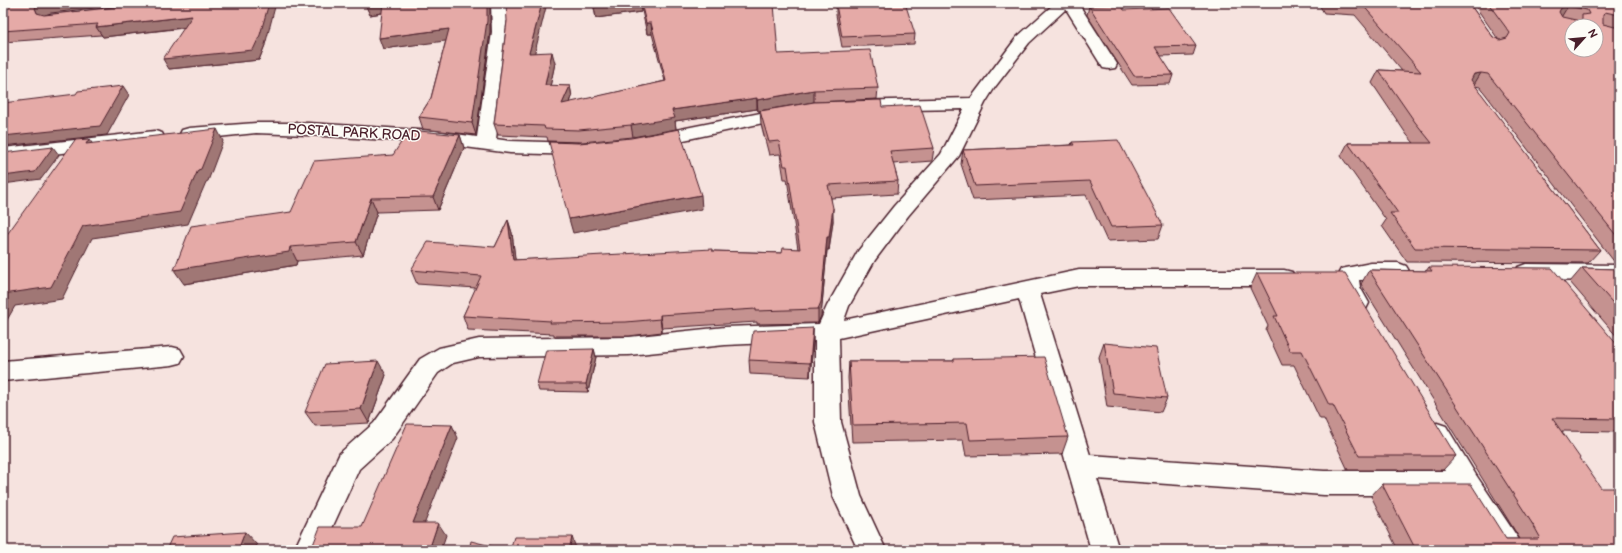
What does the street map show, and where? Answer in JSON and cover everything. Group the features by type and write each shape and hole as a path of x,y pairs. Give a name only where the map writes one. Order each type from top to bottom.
{"street":[{"path":"486,143 500,32 499,3"},
{"path":"872,550 847,496 828,422 827,332 838,306 866,256 901,211 949,156 976,103 1023,40 1064,3"},
{"path":"1070,3 1110,64"},
{"path":"838,107 976,103"},
{"path":"633,144 671,138 766,116 808,109"},
{"name":"POSTAL PARK ROAD","path":"3,154 256,128 308,129 435,137 510,147 596,148"},
{"path":"63,165 77,146"},
{"path":"1595,254 1614,273"},
{"path":"1368,320 1349,288 1339,278 1349,274 1371,271 1417,271"},
{"path":"1502,272 1614,273"},
{"path":"1548,272 1564,290"},
{"path":"308,550 349,461 383,431 429,366 447,355 479,348 629,346 725,336 827,332 1079,278 1307,278"},
{"path":"1027,289 1105,550"},
{"path":"3,371 172,356"},
{"path":"1428,417 1466,483 1510,550"},
{"path":"1080,466 1324,482 1466,483"}],"building":[{"path":"3,3 42,3 38,4 35,8 37,13 44,15 153,3 269,3 260,35 253,50 163,59 192,16 96,27 98,24 3,31"},
{"path":"383,3 487,3 487,21 472,123 419,117 431,98 449,29 379,38"},
{"path":"506,3 542,3 529,53 552,52 545,85 570,86 562,104 666,81 651,23 646,23 641,3 725,3 726,6 774,4 778,54 870,50 878,88 814,90 757,100 757,98 672,110 675,118 631,125 579,130 545,129 544,126 494,124 507,21"},
{"path":"593,3 629,3 594,7"},
{"path":"905,3 915,34 842,37 836,5"},
{"path":"1361,3 1469,3 1493,37 1500,40 1507,38 1510,33 1488,3 1619,3 1619,15 1605,12 1603,14 1603,18 1582,18 1582,15 1589,14 1587,10 1568,6 1561,8 1559,12 1562,17 1566,18 1564,18 1564,58 1604,58 1604,24 1619,28 1619,239 1488,74 1481,73 1474,74 1471,80 1600,250 1415,248 1390,213 1398,213 1348,143 1432,143 1415,122 1379,70 1421,72"},
{"path":"1121,5 1124,10 1169,8 1196,46 1155,47 1173,75 1134,76 1089,6"},
{"path":"123,86 100,126 3,136 3,103 76,94 78,91"},
{"path":"881,100 882,107 920,105 934,148 890,151 898,181 828,185 833,208 829,237 827,237 821,302 818,309 756,311 756,309 660,315 660,319 626,322 550,323 551,321 463,316 481,276 411,270 428,242 495,247 508,220 513,260 712,249 712,251 782,253 783,248 800,249 787,166 784,166 779,141 769,142 760,111 814,102"},
{"path":"217,129 201,169 198,170 180,212 83,226 51,287 3,294 3,240 75,140 89,139 86,144"},
{"path":"679,129 701,195 569,219 549,142 579,143 631,138"},
{"path":"409,130 460,135 433,197 371,198 356,242 290,247 289,252 174,270 191,226 291,212 314,161 393,155"},
{"path":"1118,140 1163,225 1111,227 1090,181 975,186 963,150 1074,145 1072,142"},
{"path":"53,147 35,172 3,176 3,153"},
{"path":"1429,267 1552,268 1619,347 1619,419 1552,418 1601,488 1619,488 1619,550 1416,550 1382,484 1471,484 1506,539 1538,539 1540,537 1369,270 1432,271"},
{"path":"1582,268 1619,269 1619,310"},
{"path":"1257,273 1345,273 1456,456 1359,456 1333,405 1329,405 1302,351 1290,351 1274,316 1278,316"},
{"path":"813,328 810,363 749,360 753,331"},
{"path":"1104,343 1156,348 1167,398 1113,393"},
{"path":"594,349 586,384 537,384 546,350"},
{"path":"1044,357 1068,437 970,440 967,423 853,425 849,361 954,361 954,359"},
{"path":"378,361 361,409 305,412 325,364"},
{"path":"407,424 452,425 413,523 438,523 429,550 311,550 320,527 362,527"},
{"path":"245,532 238,550 166,550 172,537"},
{"path":"514,537 572,537 569,550 510,550"},
{"path":"471,541 495,547 494,550 469,550"}]}
